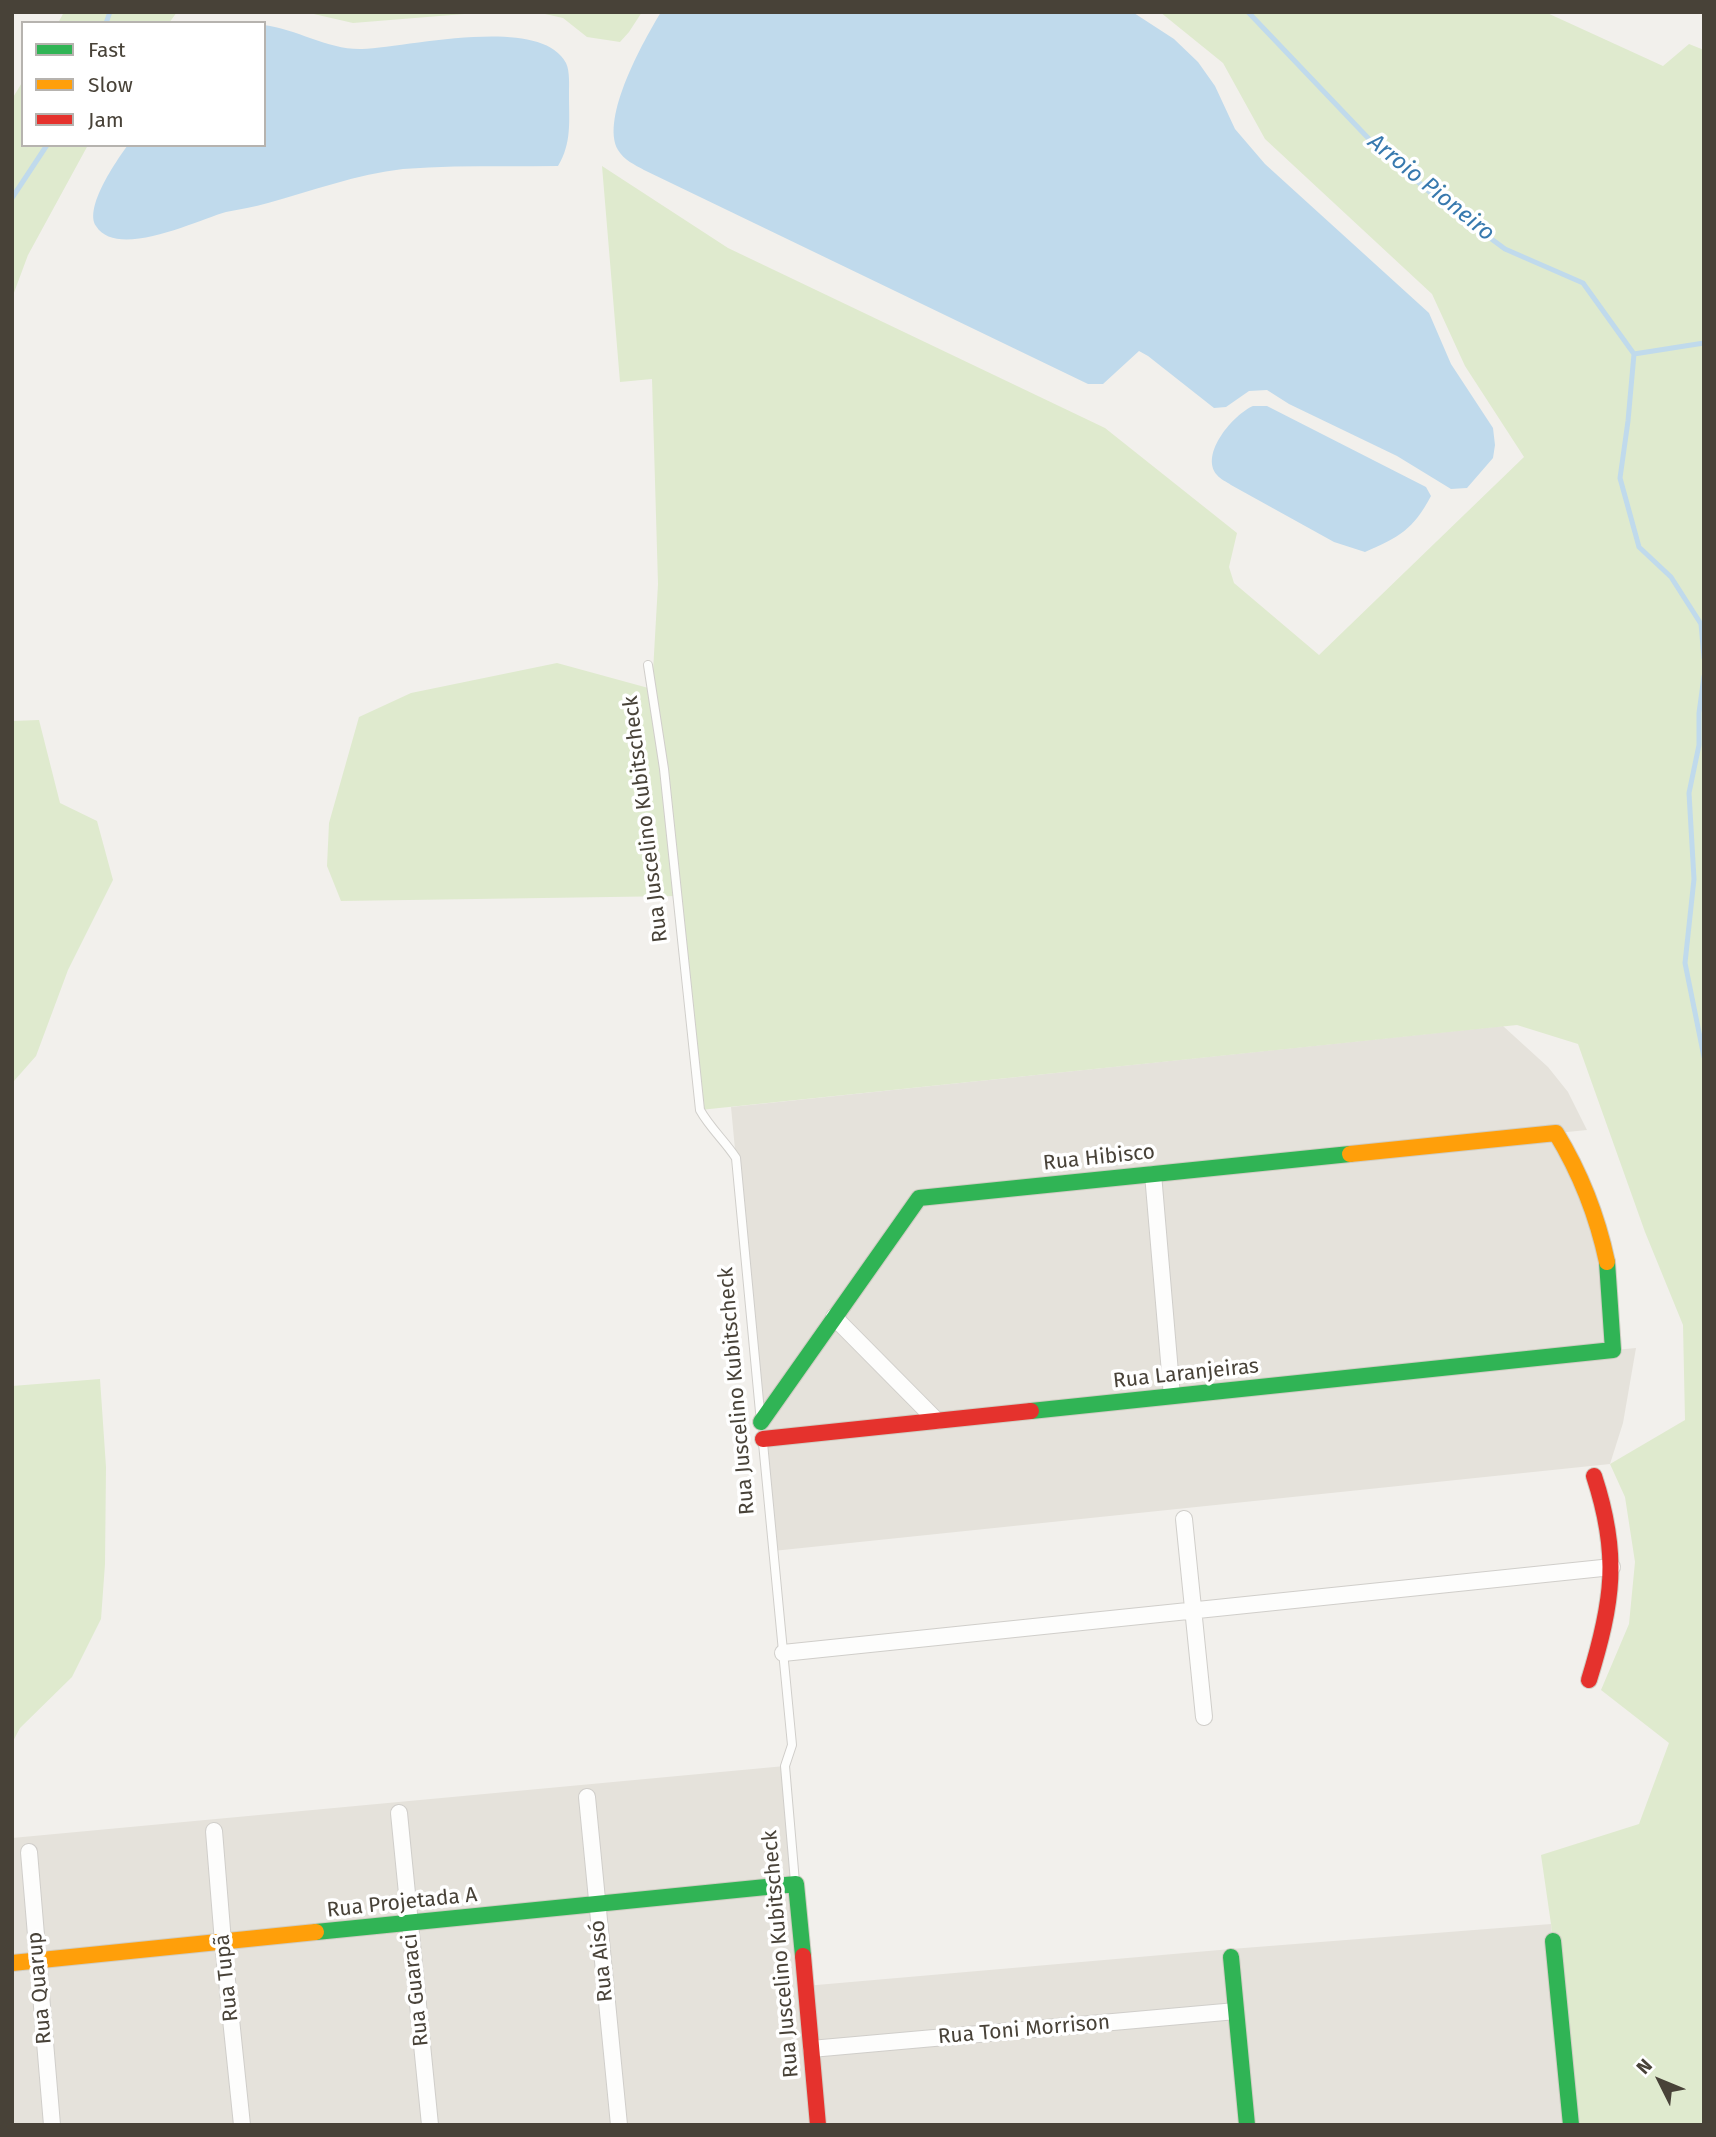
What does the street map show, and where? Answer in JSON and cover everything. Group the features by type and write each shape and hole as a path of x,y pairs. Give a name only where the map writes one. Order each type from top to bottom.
{"street":[{"name":"Rua Hibisco","path":"762,1430 834,1317 919,1198 1556,1133 1587,1187 1605,1249 1613,1298 1614,1350"},
{"path":"1153,1174 1172,1396"},
{"path":"834,1317 937,1421"},
{"name":"Rua Laranjeiras","path":"762,1430 937,1421 1614,1350"},
{"path":"1589,1681 1604,1634 1613,1586 1611,1541 1604,1502 1594,1476"},
{"path":"1184,1519 1204,1717"},
{"path":"783,1654 1612,1567"},
{"name":"Rua Aisó","path":"587,1797 619,2125"},
{"name":"Rua Guaraci","path":"399,1813 430,2125"},
{"name":"Rua Tupã","path":"215,1830 223,1941 242,2125"},
{"name":"Rua Quarup","path":"29,1852 52,2125"},
{"name":"Rua Projetada A","path":"12,1963 796,1884"},
{"name":"Rua Juscelino Kubitscheck","path":"796,1884 818,2125"},
{"path":"1553,1941 1571,2125"},
{"path":"1231,1957 1247,2125"},
{"name":"Rua Toni Morrison","path":"811,2049 1237,2011"}],"lane":[{"name":"Rua Juscelino Kubitscheck","path":"648,665 666,782 700,1110 707,1123 728,1145 736,1158 792,1745 785,1766 796,1884"}],"shaded area":[{"path":"1503,1026 1548,1067 1568,1092 1587,1130 1557,1133 1587,1187 1614,1350 1636,1348 1623,1423 1610,1464 773,1551 731,1107"},
{"path":"785,1766 805,1986 1551,1924 1571,2125 12,2125 12,1838"}],"green space":[{"path":"64,12 177,12 170,21 59,21"},
{"path":"305,12 489,12 353,23"},
{"path":"536,12 642,12 620,42 587,37 563,18"},
{"path":"1160,12 1545,12 1663,66 1689,44 1704,50 1704,2125 1571,2125 1551,1924 1541,1855 1639,1824 1669,1743 1601,1690 1629,1624 1635,1562 1625,1497 1610,1464 1685,1420 1683,1325 1645,1232 1578,1044 1517,1025 700,1110 678,896 341,901 327,866 329,823 359,717 411,693 557,663 652,689 658,584 652,379 620,382 602,166 728,248 1105,428 1237,533 1229,567 1234,583 1319,655 1524,457 1465,366 1432,294 1265,139 1223,63"},
{"path":"21,84 21,147 87,147 28,255 12,298 12,99"},
{"path":"39,720 60,803 97,821 113,880 68,970 36,1056 14,1081 12,1137 12,721"},
{"path":"100,1379 106,1467 105,1564 101,1619 72,1677 20,1728 12,1743 12,1386"}],"water":[{"path":"661,12 1134,13 1174,39 1198,62 1215,86 1235,129 1265,164 1429,313 1451,364 1493,428 1493,458 1467,488 1451,489 1397,456 1289,404 1267,390 1249,391 1226,407 1214,408 1139,351 1103,384 1088,384 644,170 620,154 614,136 615,119 626,79"},
{"path":"266,25 337,46 362,49 471,37 529,40 552,48 566,63 569,74 569,132 566,149 558,166 441,167 386,171 226,212 158,235 121,239 106,235 96,226 93,218 98,197 127,147 266,147"},
{"path":"1253,406 1267,406 1426,487 1431,496 1411,525 1377,547 1365,552 1334,542 1217,475 1212,456 1215,446 1237,417"}],"waterway":[{"path":"107,21 110,12"},
{"name":"Arroio Pioneiro","path":"1248,12 1370,140 1440,201 1505,249 1583,283 1634,354 1704,343"},
{"path":"12,198 46,147"},
{"path":"1634,354 1620,478 1639,547 1671,577 1701,624 1704,658"},
{"path":"1704,676 1699,713 1699,745 1689,793 1694,879 1685,963 1704,1057"}],"traffic: fast":[{"path":"761,1422 919,1198 1350,1154"},
{"path":"1031,1411 1613,1350 1607,1262"},
{"path":"316,1932 796,1884 803,1956"},
{"path":"1553,1941 1571,2125"},
{"path":"1231,1957 1247,2125"}],"traffic: slow":[{"path":"1350,1154 1556,1133 1587,1195 1607,1262"},
{"path":"12,1963 316,1932"}],"traffic: jam":[{"path":"763,1439 1031,1411"},
{"path":"1589,1680 1604,1626 1610,1578 1608,1530 1594,1476"},
{"path":"803,1956 818,2125"}]}
